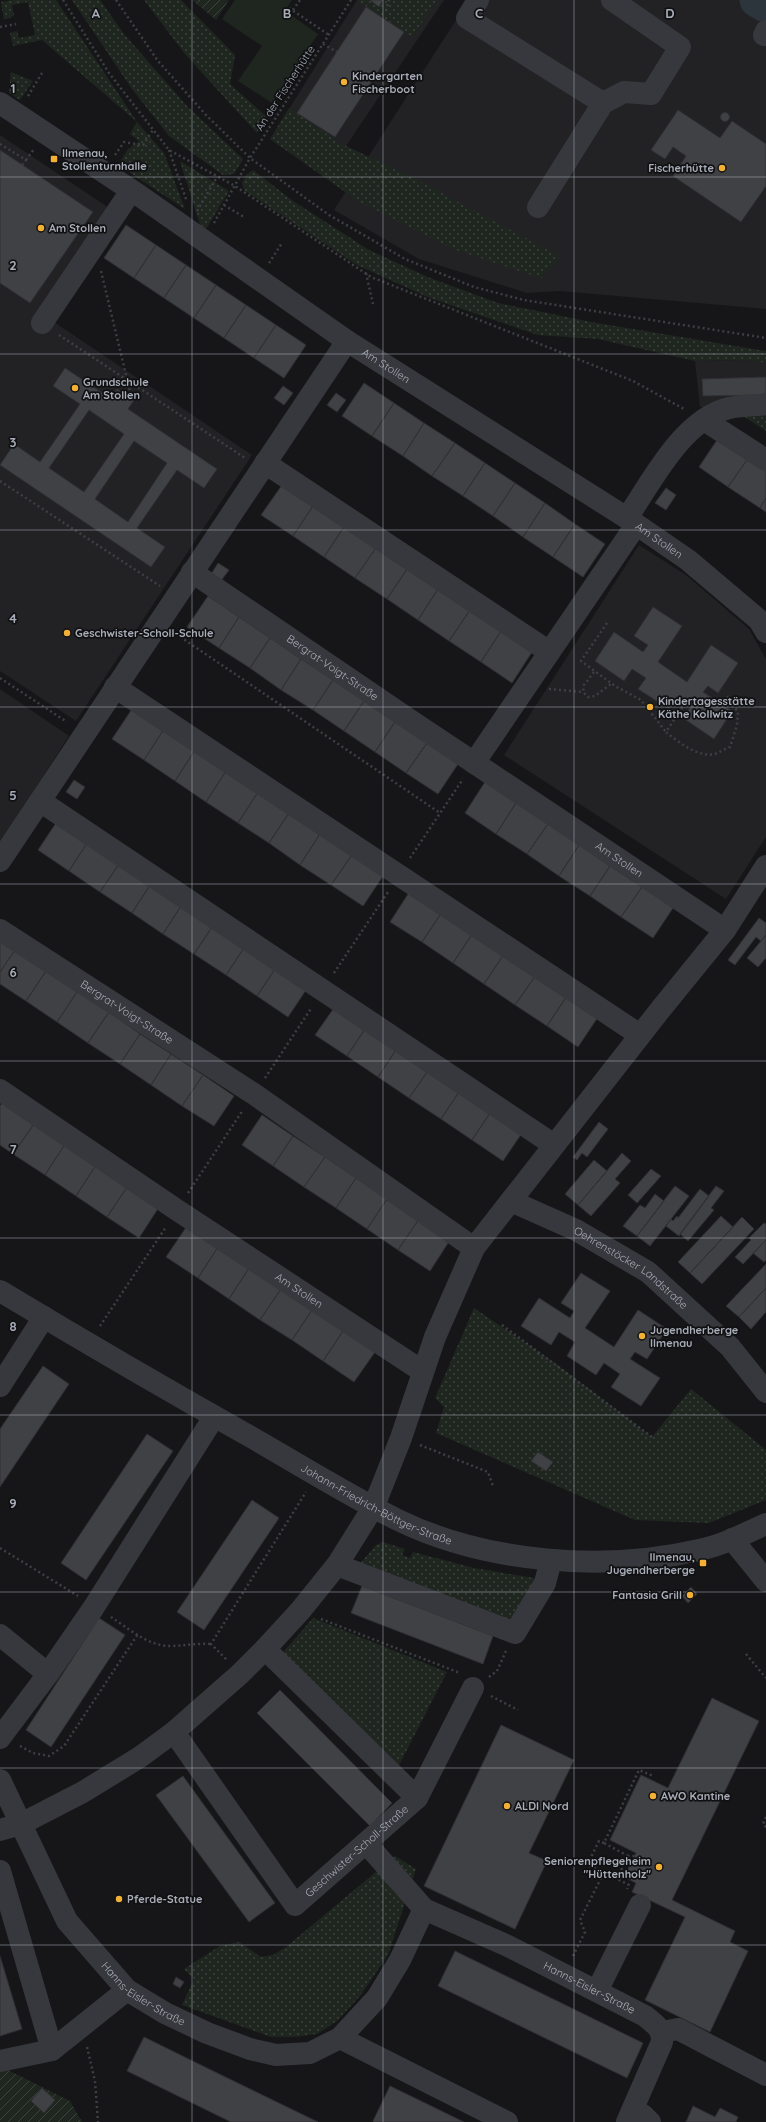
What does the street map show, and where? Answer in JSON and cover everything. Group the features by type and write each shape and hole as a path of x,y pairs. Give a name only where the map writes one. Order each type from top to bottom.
{"street":[{"path":"478,0 467,18 604,103"},
{"path":"538,207 604,103 624,92 651,94 680,46 612,0"},
{"name":"Am Stollen","path":"8,108 201,239 347,341 631,521 688,560 759,620 766,632"},
{"path":"42,323 131,191"},
{"path":"0,861 175,596 347,341"},
{"path":"474,763 529,681 680,441 704,420 729,408 766,404"},
{"path":"704,420 766,460"},
{"path":"265,463 548,651"},
{"name":"Bergrat-Voigt-Straße","path":"192,572 474,763"},
{"path":"115,687 640,1035"},
{"name":"Am Stollen","path":"474,763 725,930"},
{"path":"40,801 554,1145"},
{"path":"0,1830 21,1824 83,1792 140,1757 174,1732 240,1674 265,1649 300,1611 337,1565 374,1506 401,1438 422,1371 435,1337 474,1248 640,1035 725,930 766,866"},
{"name":"Bergrat-Voigt-Straße","path":"0,930 254,1094"},
{"path":"0,1090 177,1210"},
{"path":"254,1094 474,1248"},
{"name":"Oehrenstöcker Landstraße","path":"511,1201 576,1230 648,1272 730,1347 766,1392"},
{"name":"Am Stollen","path":"177,1210 422,1371"},
{"name":"Johann-Friedrich-Böttger-Straße","path":"0,1291 214,1417 398,1520 435,1535 482,1548 551,1560 603,1551 651,1558 700,1550 732,1539 766,1524"},
{"path":"0,1386 44,1317"},
{"path":"1,1737 48,1674 94,1607 214,1417"},
{"path":"732,1539 766,1581"},
{"path":"337,1565 515,1632 546,1583 551,1560"},
{"path":"0,1635 48,1674"},
{"name":"Geschwister-Scholl-Straße","path":"174,1732 296,1905 417,1798 265,1649"},
{"path":"417,1798 473,1688"},
{"name":"Hanns-Eisler-Straße","path":"0,1780 67,1921 127,1990 165,2013 207,2033 250,2049 276,2055 310,2053 340,2038 377,1998 400,1960 424,1909"},
{"name":"Hanns-Eisler-Straße","path":"366,1843 424,1909 508,1946 597,1991 645,2016 662,2032"},
{"path":"0,1871 52,2050"},
{"path":"597,1991 640,1905"},
{"path":"0,2060 52,2050 127,1990"},
{"path":"637,2118 662,2042 662,2032 678,2029 766,2075"},
{"path":"340,2038 507,2122"}],"path":[{"path":"63,0 109,73 169,150 188,206"},
{"path":"116,0 158,61 206,115 250,158 336,219 405,259 474,287 524,300 766,338"},
{"path":"293,10 300,0"},
{"name":"An der Fischerhütte","path":"201,239 224,205 250,158 351,0"},
{"path":"386,11 389,0"},
{"path":"289,8 329,35"},
{"path":"0,27 16,24"},
{"path":"323,44 337,52"},
{"path":"8,108 42,73"},
{"path":"124,142 143,145 153,130"},
{"path":"0,144 26,160 22,165"},
{"path":"169,150 234,186 366,273 633,380 704,420"},
{"path":"201,239 192,220 217,177"},
{"path":"224,205 244,217"},
{"path":"95,245 127,380"},
{"path":"366,273 373,304"},
{"path":"42,323 245,459 265,463"},
{"path":"126,394 133,384"},
{"path":"0,481 175,596"},
{"path":"158,622 440,813"},
{"path":"607,623 581,661 611,684 641,700 666,732 680,743 706,754 716,754 730,746 737,725 738,712 726,694"},
{"path":"583,692 584,684 594,672"},
{"path":"0,678 85,733"},
{"path":"529,681 546,689 583,692 588,697 595,696 611,684"},
{"path":"666,732 685,703"},
{"path":"88,1343 474,763"},
{"path":"502,1325 652,1437"},
{"path":"401,1438 488,1472 493,1486"},
{"path":"211,1644 317,1474"},
{"path":"0,1548 153,1643 169,1646 198,1643 211,1644 240,1674"},
{"path":"300,1611 470,1678 473,1688 518,1710"},
{"path":"473,1688 497,1671 515,1632"},
{"path":"1,1737 33,1753 49,1756 64,1746 138,1634"},
{"path":"746,1654 766,1678"},
{"path":"604,1843 639,1770 653,1776"},
{"path":"766,1816 763,1824 766,1827"},
{"path":"634,1856 628,1856 599,1841 588,1865 629,1885 625,1892 640,1905"},
{"path":"617,1879 628,1856"},
{"path":"564,1974 585,1932 580,1920 604,1872"},
{"path":"76,2030 87,2046 94,2074 98,2122"}],"shaded area":[{"path":"13,0 56,0 137,122 42,40 13,46 10,33 17,31 19,38 35,35 28,2 12,5 14,16 4,20 1,2"},
{"path":"72,0 100,0 124,34 187,106 243,159 234,174 223,175 169,136 132,89"},
{"path":"144,0 181,0 235,55 230,84 267,117 257,133 185,54"},
{"path":"192,0 229,0 216,20"},
{"path":"235,0 292,0 285,11 318,34 272,103 238,81 262,46 222,19"},
{"path":"357,0 444,0 340,155 284,117"},
{"path":"357,0 368,0 379,6 383,0 437,0 412,37"},
{"path":"469,0 766,0 766,309 560,291 527,293 419,259 334,210"},
{"path":"11,72 33,81 20,100 9,93"},
{"path":"289,108 340,143 423,183 561,257 541,278 453,249 358,201 270,139"},
{"path":"137,122 164,153 185,209 118,165 128,149 139,141 130,134"},
{"name":"Grundschule Am Stollen","path":"0,135 121,216 51,320 252,455 76,721 0,671"},
{"path":"180,161 229,191 203,234"},
{"path":"253,170 293,201 369,250 430,278 498,303 591,322 766,351 766,363 745,360 695,361 598,339 538,335 430,298 357,265 244,190 242,183 246,175"},
{"path":"745,360 766,363 766,414 743,416 700,407 695,361"},
{"path":"766,414 766,431 743,416"},
{"name":"Kindertagesstätte Käthe Kollwitz","path":"639,545 686,575 749,629 766,659 766,837 726,899 504,755"},
{"path":"0,689 69,736 0,843"},
{"path":"474,1308 552,1361 652,1437 691,1389 766,1450 766,1500 709,1523 635,1520 436,1433 444,1407 435,1398"},
{"path":"383,1542 405,1549 402,1555 410,1558 413,1552 474,1568 534,1578 539,1581 511,1623 358,1566 376,1545"},
{"path":"313,1618 447,1672 395,1773 279,1657"},
{"path":"395,1856 416,1869 388,1955 360,1996 337,2021 317,2034 294,2037 271,2037 182,2005 194,1979 184,1969 220,1946 239,1942 261,1957 273,1955 286,1947"},
{"path":"4,2068 70,2101 82,2122 0,2122 0,2072"}],"building":[{"path":"370,0 383,0 379,7"},
{"name":"Kindergarten Fischerboot","path":"366,7 404,32 335,137 297,113"},
{"name":"Fischerhütte","path":"678,110 720,138 732,121 766,144 766,186 741,222 673,176 686,156 673,147 665,159 651,150"},
{"path":"723,113 727,113 729,117 727,121 723,121 721,119 721,115"},
{"name":"Am Stollen","path":"0,150 93,212 30,303 0,283"},
{"path":"126,225 156,245 134,278 104,258"},
{"path":"156,245 186,265 164,298 134,278"},
{"path":"186,265 216,285 194,318 164,298"},
{"path":"216,285 246,305 224,338 194,318"},
{"path":"246,305 276,325 254,358 224,338"},
{"path":"276,325 306,345 284,378 254,358"},
{"path":"65,368 110,398 117,389 134,400 128,409 217,469 204,488 177,470 137,528 165,547 151,567 0,465 14,444 40,462 80,404 53,386","holes":["89,410 124,434 84,492 49,468","134,441 167,463 128,522 95,499"]},
{"path":"766,377 766,395 703,396 702,379"},
{"path":"364,383 394,403 372,436 342,416"},
{"path":"283,386 293,393 284,405 274,398"},
{"path":"336,393 346,400 337,412 327,405"},
{"path":"394,403 424,423 403,456 372,436"},
{"path":"424,423 455,443 432,476 403,456"},
{"path":"719,437 749,457 728,487 699,467"},
{"path":"455,443 485,463 463,496 432,476"},
{"path":"749,457 766,468 766,498 760,508 728,487"},
{"path":"485,463 515,483 493,516 463,496"},
{"path":"515,483 545,503 523,537 493,516"},
{"path":"282,485 313,506 293,536 261,515"},
{"path":"666,488 676,495 666,510 655,503"},
{"path":"766,498 766,512 760,508"},
{"path":"545,503 575,524 553,557 523,537"},
{"path":"313,506 344,527 324,557 293,536"},
{"path":"575,524 605,544 583,577 553,557"},
{"path":"344,527 376,548 355,578 324,557"},
{"path":"376,548 407,569 387,599 355,578"},
{"path":"218,563 229,570 220,582 210,576"},
{"path":"407,569 438,589 418,620 387,599"},
{"path":"438,589 470,610 449,641 418,620"},
{"path":"208,596 239,617 219,648 187,627"},
{"path":"653,607 682,626 658,662 687,682 711,645 738,663 718,693 708,686 703,692 732,711 714,739 683,718 691,706 677,697 669,709 638,689 646,678 632,669 624,681 595,661 614,632 643,652 648,645 634,636"},
{"path":"470,610 501,631 481,662 449,641"},
{"path":"239,617 270,638 250,668 219,648"},
{"path":"501,631 532,652 512,683 481,662"},
{"path":"270,638 301,659 281,690 250,668"},
{"path":"301,659 333,680 313,710 281,690"},
{"path":"333,680 364,701 344,731 313,710"},
{"path":"364,701 395,722 375,752 344,731"},
{"path":"132,709 164,729 144,760 112,739"},
{"path":"395,722 427,743 406,773 375,752"},
{"path":"164,729 195,750 175,781 144,760"},
{"path":"427,743 458,764 438,794 406,773"},
{"path":"195,750 226,771 206,802 175,781"},
{"path":"226,771 258,792 238,823 206,802"},
{"path":"74,780 85,787 77,799 66,792"},
{"path":"485,782 516,803 496,834 465,813"},
{"path":"258,792 289,813 269,843 238,823"},
{"path":"516,803 548,824 527,854 496,834"},
{"path":"289,813 320,834 300,865 269,843"},
{"path":"58,820 89,840 69,871 38,850"},
{"path":"548,824 579,845 559,876 527,854"},
{"path":"320,834 352,855 331,885 300,865"},
{"path":"89,840 121,861 100,892 69,871"},
{"path":"579,845 610,866 590,896 559,876"},
{"path":"352,855 383,876 363,906 331,885"},
{"path":"121,861 152,882 132,913 100,892"},
{"path":"610,866 642,887 621,917 590,896"},
{"path":"152,882 183,903 163,934 132,913"},
{"path":"642,887 673,908 653,938 621,917"},
{"path":"410,891 442,912 422,942 390,922"},
{"path":"183,903 214,924 194,954 163,934"},
{"path":"442,912 473,933 453,963 422,942"},
{"path":"759,918 766,923 766,935 761,941 756,937 735,965 728,960"},
{"path":"214,924 246,945 226,975 194,954"},
{"path":"473,933 504,954 484,984 453,963"},
{"path":"766,935 766,958 758,967 747,958"},
{"path":"0,940 15,950 0,972"},
{"path":"246,945 277,966 257,996 226,975"},
{"path":"15,950 46,971 26,1001 0,984 0,972"},
{"path":"504,954 536,975 515,1005 484,984"},
{"path":"277,966 308,987 288,1017 257,996"},
{"path":"46,971 77,992 57,1022 26,1001"},
{"path":"536,975 567,996 547,1026 515,1005"},
{"path":"77,992 109,1012 88,1043 57,1022"},
{"path":"567,996 598,1017 578,1047 547,1026"},
{"path":"336,1005 367,1026 347,1056 315,1035"},
{"path":"109,1012 140,1034 120,1064 88,1043"},
{"path":"367,1026 398,1047 378,1077 347,1056"},
{"path":"140,1034 171,1054 151,1085 120,1064"},
{"path":"398,1047 430,1068 409,1098 378,1077"},
{"path":"171,1054 203,1075 182,1106 151,1085"},
{"path":"430,1068 461,1089 441,1119 409,1098"},
{"path":"203,1075 234,1096 214,1126 182,1106"},
{"path":"461,1089 492,1110 472,1140 441,1119"},
{"path":"2,1103 34,1124 13,1154 0,1145 0,1106"},
{"path":"492,1110 524,1130 503,1161 472,1140"},
{"path":"262,1115 293,1136 273,1166 242,1145"},
{"path":"599,1122 608,1129 587,1157 582,1153 577,1160 573,1157"},
{"path":"34,1124 65,1144 45,1175 13,1154"},
{"path":"293,1136 325,1157 304,1187 273,1166"},
{"path":"65,1144 96,1165 76,1196 45,1175"},
{"path":"622,1153 631,1161 615,1179 620,1183 591,1216 578,1205"},
{"path":"325,1157 356,1178 336,1208 304,1187"},
{"path":"594,1160 607,1171 578,1205 565,1194"},
{"path":"96,1165 128,1186 107,1217 76,1196"},
{"path":"651,1169 661,1176 637,1203 628,1195"},
{"path":"356,1178 387,1199 367,1229 336,1208"},
{"path":"128,1186 159,1207 139,1238 107,1217"},
{"path":"675,1186 689,1196 650,1246 637,1236"},
{"path":"716,1186 724,1191 711,1208 714,1210 688,1241 680,1234"},
{"path":"700,1189 709,1196 679,1236 666,1226 671,1219 673,1221 677,1216 678,1218"},
{"path":"655,1194 664,1201 637,1236 623,1226 640,1205 645,1208"},
{"path":"387,1199 419,1219 398,1250 367,1229"},
{"path":"721,1216 733,1227 690,1273 678,1262"},
{"path":"742,1217 754,1229 702,1284 690,1273"},
{"path":"419,1219 450,1240 430,1271 398,1250"},
{"path":"764,1223 766,1224 766,1240 743,1264 735,1257 751,1240 749,1238"},
{"path":"187,1226 218,1247 198,1278 166,1257"},
{"path":"766,1240 766,1260 764,1262 753,1253"},
{"path":"218,1247 249,1268 229,1299 198,1278"},
{"path":"766,1264 766,1288 739,1317 726,1306"},
{"path":"249,1268 281,1289 260,1320 229,1299"},
{"name":"Jugendherberge Ilmenau","path":"581,1273 610,1291 585,1328 614,1347 638,1310 667,1329 647,1359 635,1352 630,1359 660,1378 641,1406 611,1387 620,1374 604,1363 596,1375 567,1356 575,1342 559,1332 551,1345 521,1326 539,1298 570,1318 574,1311 561,1303"},
{"path":"766,1288 766,1312 751,1329 739,1317"},
{"path":"281,1289 312,1310 292,1340 260,1320"},
{"path":"312,1310 343,1331 323,1361 292,1340"},
{"path":"343,1331 375,1352 354,1382 323,1361"},
{"path":"43,1366 69,1384 0,1487 0,1429"},
{"path":"147,1434 173,1451 86,1580 61,1563"},
{"path":"538,1452 553,1462 546,1471 531,1461"},
{"path":"252,1500 279,1518 204,1630 177,1612"},
{"path":"362,1586 493,1636 483,1664 351,1613"},
{"name":"Fantasia Grill","path":"691,1587 697,1594 688,1603 682,1596"},
{"path":"99,1618 125,1635 51,1747 26,1730"},
{"path":"280,1690 392,1803 370,1826 257,1713"},
{"name":"Seniorenpflegeheim \"Hüttenholz\"","path":"712,1698 759,1721 672,1900 735,1931 730,1942 748,1951 710,2032 645,2000 685,1917 632,1892 636,1883 624,1877 636,1853 610,1840 641,1775 668,1788"},
{"name":"ALDI Nord","path":"501,1725 574,1760 529,1853 547,1861 515,1929 424,1886"},
{"path":"183,1776 275,1903 249,1922 156,1795"},
{"path":"455,1951 643,2043 627,2078 438,1986"},
{"path":"0,1956 22,2029 0,2036"},
{"path":"176,1977 184,1982 180,1988 173,1984"},
{"path":"144,2037 318,2122 231,2122 127,2071"},
{"path":"390,2086 464,2122 374,2122 373,2121"},
{"path":"42,2088 55,2100 44,2113 31,2101"},
{"path":"693,2106 715,2117 720,2108 738,2117 736,2122 686,2122"}],"waterway":[{"path":"757,0 766,5"}],"place":[{"name":"Kindergarten Fischerboot","path":"344,82"},
{"name":"Ilmenau, Stollenturnhalle","path":"54,159"},
{"name":"Fischerhütte","path":"722,168"},
{"name":"Am Stollen","path":"41,228"},
{"name":"Grundschule Am Stollen","path":"75,388"},
{"name":"Geschwister-Scholl-Schule","path":"67,633"},
{"name":"Kindertagesstätte Käthe Kollwitz","path":"650,707"},
{"name":"Jugendherberge Ilmenau","path":"642,1336"},
{"name":"Ilmenau, Jugendherberge","path":"703,1563"},
{"name":"Fantasia Grill","path":"690,1595"},
{"name":"AWO Kantine","path":"653,1796"},
{"name":"ALDI Nord","path":"507,1806"},
{"name":"Seniorenpflegeheim \"Hüttenholz\"","path":"659,1867"},
{"name":"Pferde-Statue","path":"119,1899"}]}
